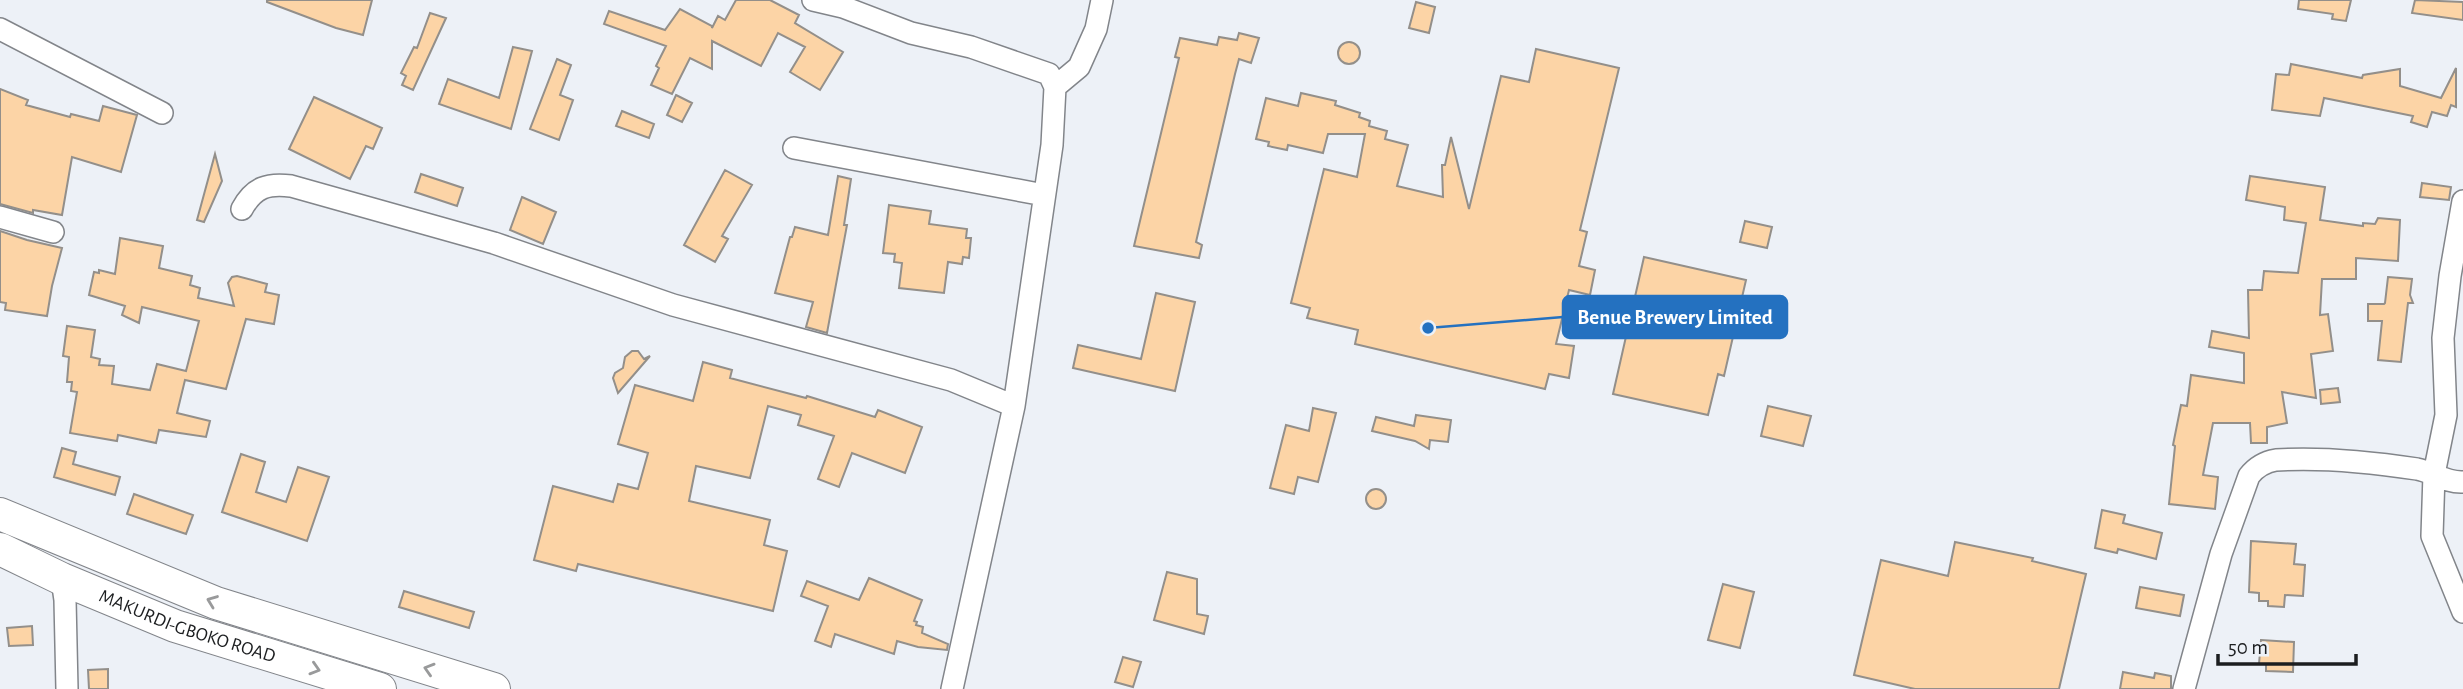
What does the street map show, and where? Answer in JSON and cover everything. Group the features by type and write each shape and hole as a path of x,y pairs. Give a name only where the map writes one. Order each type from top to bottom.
{"main road":[{"path":"0,514 216,603 494,689"},
{"name":"MAKURDI-GBOKO ROAD","path":"0,550 175,626 380,689"}],"street":[{"path":"813,0 843,7 911,33 971,47 1049,74 1055,87 1052,145 1014,406 952,689"},
{"path":"1055,87 1079,67 1096,29 1102,0"},
{"path":"0,29 162,113"},
{"path":"794,148 1044,195"},
{"path":"242,209 260,189 274,184 291,186 494,243 673,305 951,380 1014,406"},
{"path":"2463,201 2443,338 2446,415 2434,474 2432,536 2463,612"},
{"path":"0,217 53,232"},
{"path":"2185,689 2221,554 2249,475 2254,470 2268,461 2292,459 2356,462 2418,469 2451,482 2463,482"},
{"path":"62,579 67,689"}],"building":[{"path":"267,0 372,0 363,35 336,28"},
{"path":"736,0 770,0 799,15 795,23 843,52 820,90 790,72 805,47 778,33 761,66 712,41 712,69 690,58 672,94 651,85 659,68 656,66 666,46 604,24 609,11 665,30 680,9 712,28 718,16 725,20"},
{"path":"2299,0 2351,0 2346,21 2332,19 2333,14 2298,9"},
{"path":"2415,0 2463,2 2463,20 2412,13"},
{"path":"1416,2 1435,7 1429,33 1409,28"},
{"path":"430,13 446,18 413,90 402,85 406,76 401,73 414,47 417,48"},
{"path":"1239,33 1259,38 1251,63 1239,59 1196,242 1202,245 1199,258 1134,246 1179,58 1175,57 1180,38 1217,45 1219,37 1237,40"},
{"path":"1345,42 1353,42 1360,49 1360,57 1353,64 1345,64 1338,57 1338,49"},
{"path":"513,47 532,51 511,129 439,104 448,79 499,98"},
{"path":"1536,49 1619,68 1580,230 1587,232 1579,266 1595,270 1590,295 1569,290 1556,344 1574,346 1569,378 1549,374 1545,389 1355,344 1358,330 1307,318 1310,308 1291,303 1324,169 1357,177 1365,134 1328,134 1323,153 1288,145 1287,150 1268,146 1269,142 1256,139 1266,98 1298,106 1301,93 1336,101 1335,105 1360,113 1359,117 1370,121 1369,126 1387,131 1385,139 1408,145 1397,186 1443,197 1442,165 1445,165 1451,137 1469,209 1501,76 1529,82"},
{"path":"557,59 571,65 560,95 573,100 559,140 530,129"},
{"path":"2291,64 2362,78 2363,75 2400,69 2400,86 2441,98 2456,68 2456,107 2451,105 2447,116 2432,112 2427,127 2411,122 2413,116 2324,98 2320,116 2272,110 2276,74 2289,75"},
{"path":"0,89 28,100 26,105 70,117 71,114 99,121 103,106 137,115 121,172 72,157 62,215 33,210 33,213 0,204"},
{"path":"676,95 692,103 682,122 667,115"},
{"path":"314,97 382,128 373,149 366,146 350,179 289,149"},
{"path":"622,111 654,124 649,138 616,126"},
{"path":"215,154 222,181 204,222 197,220"},
{"path":"725,170 752,185 722,236 728,239 715,262 684,245"},
{"path":"421,174 463,188 457,206 415,192"},
{"path":"838,176 851,179 844,225 847,225 827,333 806,327 813,302 775,293 795,227 828,235"},
{"path":"2250,176 2325,187 2320,220 2363,226 2363,223 2375,224 2378,218 2400,220 2398,261 2356,258 2356,279 2322,279 2320,315 2328,314 2333,351 2311,354 2316,398 2282,392 2287,423 2267,427 2267,443 2251,443 2250,423 2213,423 2203,475 2218,477 2215,509 2169,504 2173,445 2181,405 2187,406 2191,375 2244,383 2244,353 2209,347 2212,331 2249,338 2248,290 2262,290 2264,271 2298,273 2306,223 2284,220 2285,207 2246,200"},
{"path":"2422,183 2451,187 2449,200 2420,197"},
{"path":"522,197 556,212 543,244 510,230"},
{"path":"889,205 931,211 929,224 967,229 966,238 971,238 969,258 963,257 962,264 948,262 944,293 899,288 902,263 894,262 895,254 883,253"},
{"path":"1745,221 1772,227 1767,248 1740,242"},
{"path":"0,231 62,248 47,316 5,310 6,303 0,302"},
{"path":"120,238 163,246 159,268 192,276 190,285 200,288 198,298 234,306 228,283 232,277 237,276 267,284 265,292 279,295 274,324 246,319 226,389 185,380 177,413 210,421 206,437 159,430 156,443 118,435 117,441 70,433 77,392 71,391 72,382 67,382 69,357 63,356 67,326 95,330 91,357 100,359 99,365 114,366 112,384 150,390 157,364 186,371 199,321 142,307 139,323 122,315 125,306 89,295 94,272 99,273 99,270 115,274"},
{"path":"1644,257 1746,280 1724,376 1718,374 1708,415 1613,394"},
{"path":"2388,277 2412,279 2410,295 2413,303 2408,303 2401,362 2378,360 2382,321 2368,321 2368,304 2385,303"},
{"path":"1156,293 1195,302 1175,391 1073,368 1078,345 1141,359"},
{"path":"632,351 638,351 644,359 650,356 618,393 613,378 615,373 623,368 625,357"},
{"path":"703,362 732,370 730,378 806,398 807,396 875,417 878,410 922,427 905,473 852,453 839,487 818,479 834,436 798,425 801,415 768,406 750,478 696,466 689,501 770,520 764,545 787,551 773,611 578,564 576,571 534,560 553,486 613,502 618,484 638,489 648,453 618,444 635,385 693,401"},
{"path":"2338,388 2340,402 2321,404 2320,390"},
{"path":"1768,406 1811,416 1803,446 1761,436"},
{"path":"1313,408 1336,413 1318,482 1298,477 1294,494 1270,488 1286,425 1309,431"},
{"path":"1416,415 1451,420 1448,442 1430,440 1429,449 1415,441 1372,431 1376,417 1414,426"},
{"path":"62,448 76,452 73,464 120,477 115,495 54,477"},
{"path":"241,454 265,462 256,492 286,502 298,467 329,477 307,541 222,512"},
{"path":"1376,489 1383,492 1386,499 1383,506 1376,509 1369,506 1366,499 1369,492"},
{"path":"134,494 193,515 186,534 127,514"},
{"path":"2102,510 2125,515 2123,523 2162,533 2156,559 2118,549 2117,553 2095,548"},
{"path":"2251,541 2296,544 2294,564 2305,565 2303,596 2285,595 2284,607 2268,606 2268,601 2259,601 2259,593 2249,592"},
{"path":"1955,542 2033,558 2032,561 2086,574 2059,689 1915,689 1854,675 1881,560 1948,576"},
{"path":"1167,572 1197,579 1197,614 1208,616 1204,634 1154,620"},
{"path":"869,578 922,600 914,621 917,622 916,625 923,627 922,633 948,644 947,650 918,647 897,641 894,654 835,634 831,647 815,641 828,606 801,596 807,581 859,600"},
{"path":"1723,584 1754,592 1740,648 1708,640"},
{"path":"2140,587 2184,595 2180,616 2136,608"},
{"path":"404,591 474,612 469,628 399,607"},
{"path":"32,626 33,645 9,646 7,628"},
{"path":"2261,640 2294,642 2293,672 2266,671 2266,664 2259,664"},
{"path":"1123,657 1141,662 1133,687 1115,682"},
{"path":"108,669 108,689 89,689 88,670"},
{"path":"2123,672 2154,678 2155,673 2171,676 2171,689 2120,689"}],"place":[{"name":"Benue Brewery Limited","path":"1428,328"}]}
